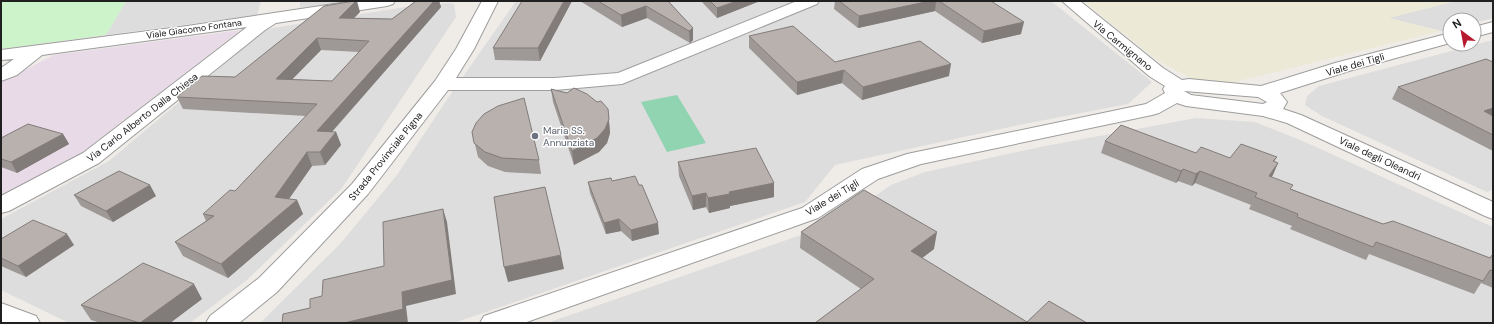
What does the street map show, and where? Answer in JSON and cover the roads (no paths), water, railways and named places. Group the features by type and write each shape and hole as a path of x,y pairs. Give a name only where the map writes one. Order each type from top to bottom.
{"street":[{"name":"Viale Giacomo Fontana","path":"1,55 277,10 387,1"},
{"name":"Strada Provinciale Pigna","path":"220,323 268,285 360,189 443,84 465,49 490,1"},
{"path":"443,84 558,85 589,83 622,78 811,1"},
{"name":"Via Carmignano","path":"1070,1 1177,90"},
{"name":"Via Carlo Alberto Dalla Chiesa","path":"1,206 91,158 259,26 277,10"},
{"path":"1482,30 1493,27"},
{"name":"Viale dei Tigli","path":"1264,101 1342,67 1442,40"},
{"path":"1,75 10,71 38,50"},
{"path":"1177,90 1189,85 1264,101"},
{"name":"Viale dei Tigli","path":"494,323 810,213 870,174 915,159 1152,109 1177,90"},
{"name":"Viale degli Oleandri","path":"1264,101 1294,119 1493,211"},
{"path":"1,313 26,323"}],"place":[{"name":"Maria SS. Annunziata","path":"535,136"}]}
